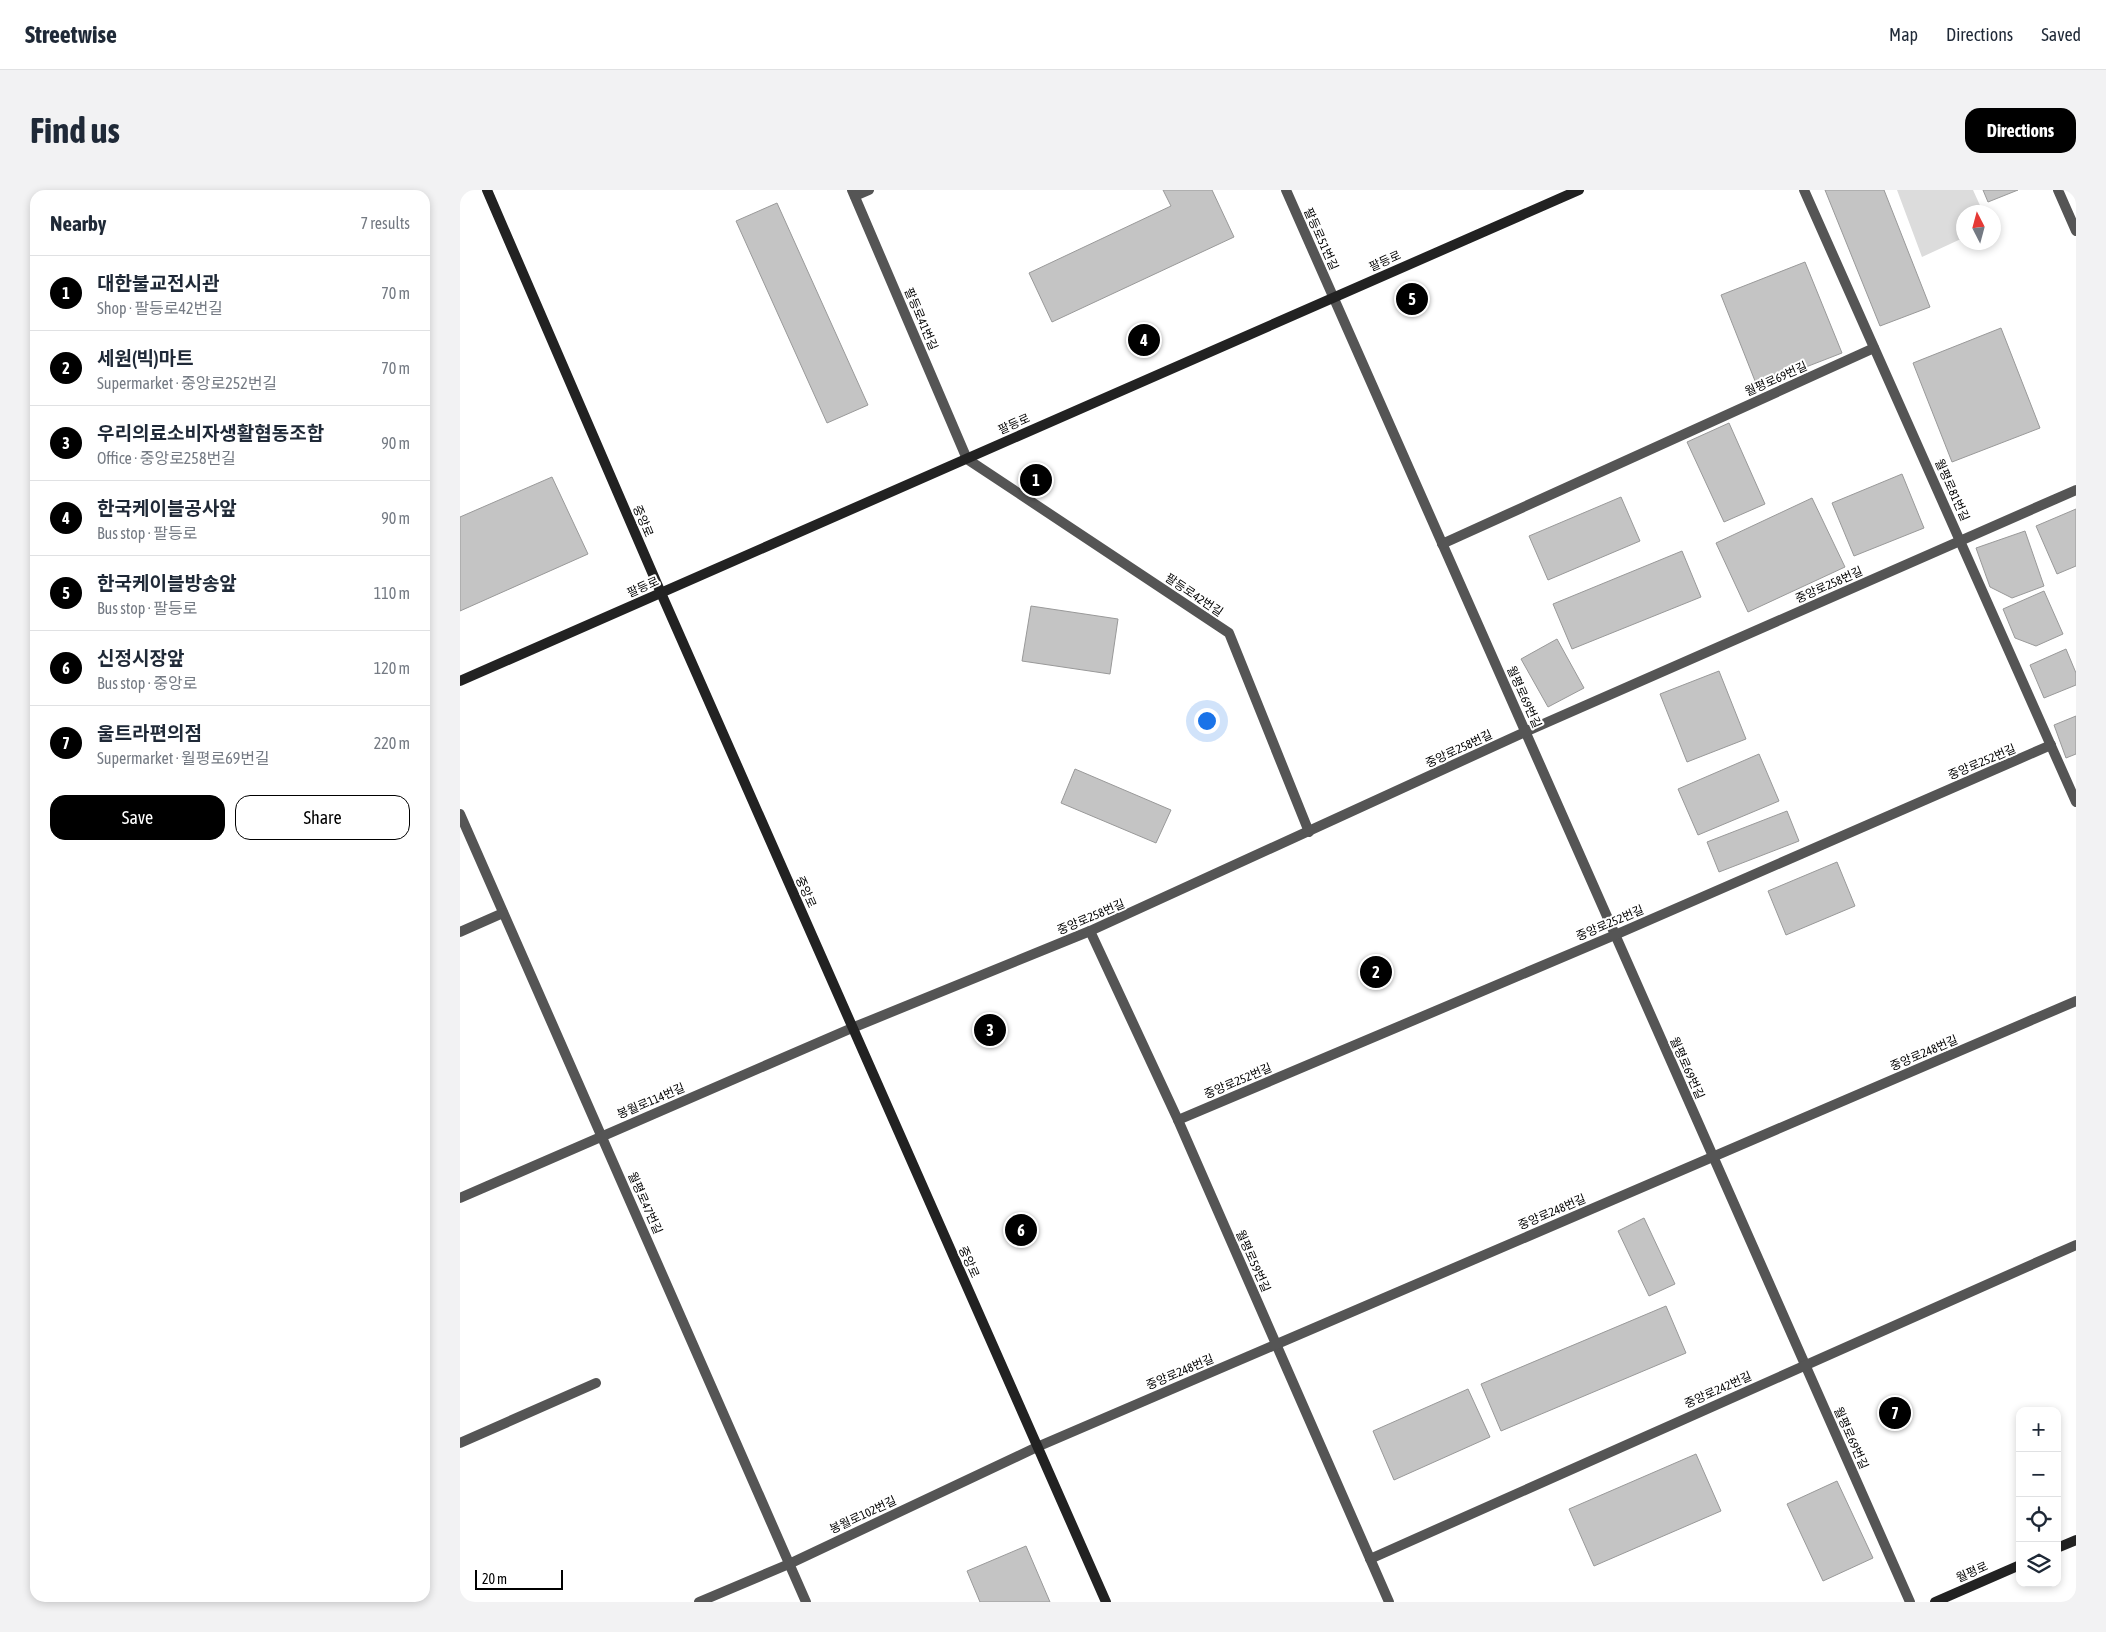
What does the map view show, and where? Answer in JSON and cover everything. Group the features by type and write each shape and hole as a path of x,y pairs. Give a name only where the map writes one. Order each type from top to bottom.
{"main road":[{"name":"중앙로","path":"487,190 661,593 1106,1602"},
{"name":"팔등로","path":"460,681 1579,190"},
{"path":"2061,1546 2076,1540"},
{"name":"월평로","path":"1935,1602 2016,1567"}],"street":[{"path":"854,193 869,190"},
{"name":"팔등로51번길","path":"1286,190 1333,298"},
{"name":"월평로81번길","path":"1804,190 2076,802"},
{"path":"2058,190 2076,231"},
{"name":"팔등로41번길","path":"854,193 967,459"},
{"name":"월평로69번길","path":"1333,298 1910,1602"},
{"name":"월평로69번길","path":"1442,544 1874,348"},
{"name":"팔등로42번길","path":"967,459 1229,632 1309,832"},
{"name":"중앙로258번길","path":"852,1028 1090,932 1525,732 2076,490"},
{"name":"중앙로252번길","path":"1178,1120 2051,746"},
{"name":"월평로47번길","path":"460,814 806,1602"},
{"path":"460,932 503,913"},
{"name":"월평로59번길","path":"1090,932 1178,1120 1389,1602"},
{"name":"중앙로248번길","path":"1037,1447 2076,1001"},
{"name":"봉월로114번길","path":"460,1198 852,1028"},
{"name":"중앙로242번길","path":"1370,1559 2076,1245"},
{"path":"460,1443 596,1383"},
{"name":"봉월로102번길","path":"699,1602 789,1564 1037,1447"}],"shaded area":[{"path":"1897,190 1973,190 1980,205 1956,205 1956,241 1922,257"}],"building":[{"path":"1163,190 1212,190 1234,237 1052,322 1029,273 1171,206"},
{"path":"1825,190 1884,190 1930,307 1880,326"},
{"path":"1983,190 2018,190 1988,202"},
{"path":"777,203 868,405 827,423 736,221"},
{"path":"1805,262 1842,353 1757,386 1721,295"},
{"path":"2001,328 2040,428 1952,462 1913,363"},
{"path":"1729,423 1765,504 1724,522 1687,442"},
{"path":"1902,474 1924,528 1854,556 1832,503"},
{"path":"552,477 588,554 460,611 460,517"},
{"path":"1621,497 1640,541 1548,580 1529,536"},
{"path":"1812,498 1845,567 1748,612 1716,543"},
{"path":"2076,509 2076,566 2057,574 2036,526"},
{"path":"2025,531 2044,586 2012,598 1990,587 1976,548"},
{"path":"1682,551 1701,597 1572,649 1553,604"},
{"path":"2044,591 2063,634 2036,646 2015,638 2003,609"},
{"path":"1031,606 1118,619 1110,674 1022,661"},
{"path":"1557,639 1584,688 1548,707 1521,659"},
{"path":"2066,649 2076,673 2076,685 2044,698 2030,665"},
{"path":"1719,671 1746,739 1687,762 1660,694"},
{"path":"2076,716 2076,754 2066,758 2054,725"},
{"path":"1759,754 1779,801 1698,835 1678,789"},
{"path":"1075,769 1171,810 1156,843 1061,803"},
{"path":"1787,811 1799,841 1719,872 1707,842"},
{"path":"1837,862 1855,906 1786,935 1768,891"},
{"path":"1644,1218 1675,1284 1649,1296 1618,1231"},
{"path":"1666,1306 1686,1353 1501,1431 1481,1384"},
{"path":"1468,1389 1490,1437 1394,1480 1373,1431"},
{"path":"1696,1454 1721,1511 1594,1566 1569,1509"},
{"path":"1837,1481 1873,1558 1823,1581 1787,1504"},
{"path":"1026,1546 1050,1602 980,1602 967,1571"}],"place":[{"name":"한국케이블방송앞","path":"1412,299"},
{"name":"한국케이블공사앞","path":"1144,340"},
{"name":"대한불교전시관","path":"1036,480"},
{"name":"세원(빅)마트","path":"1376,972"},
{"name":"우리의료소비자생활협동조합","path":"990,1030"},
{"name":"신정시장앞","path":"1021,1230"},
{"name":"울트라편의점","path":"1895,1413"}]}
